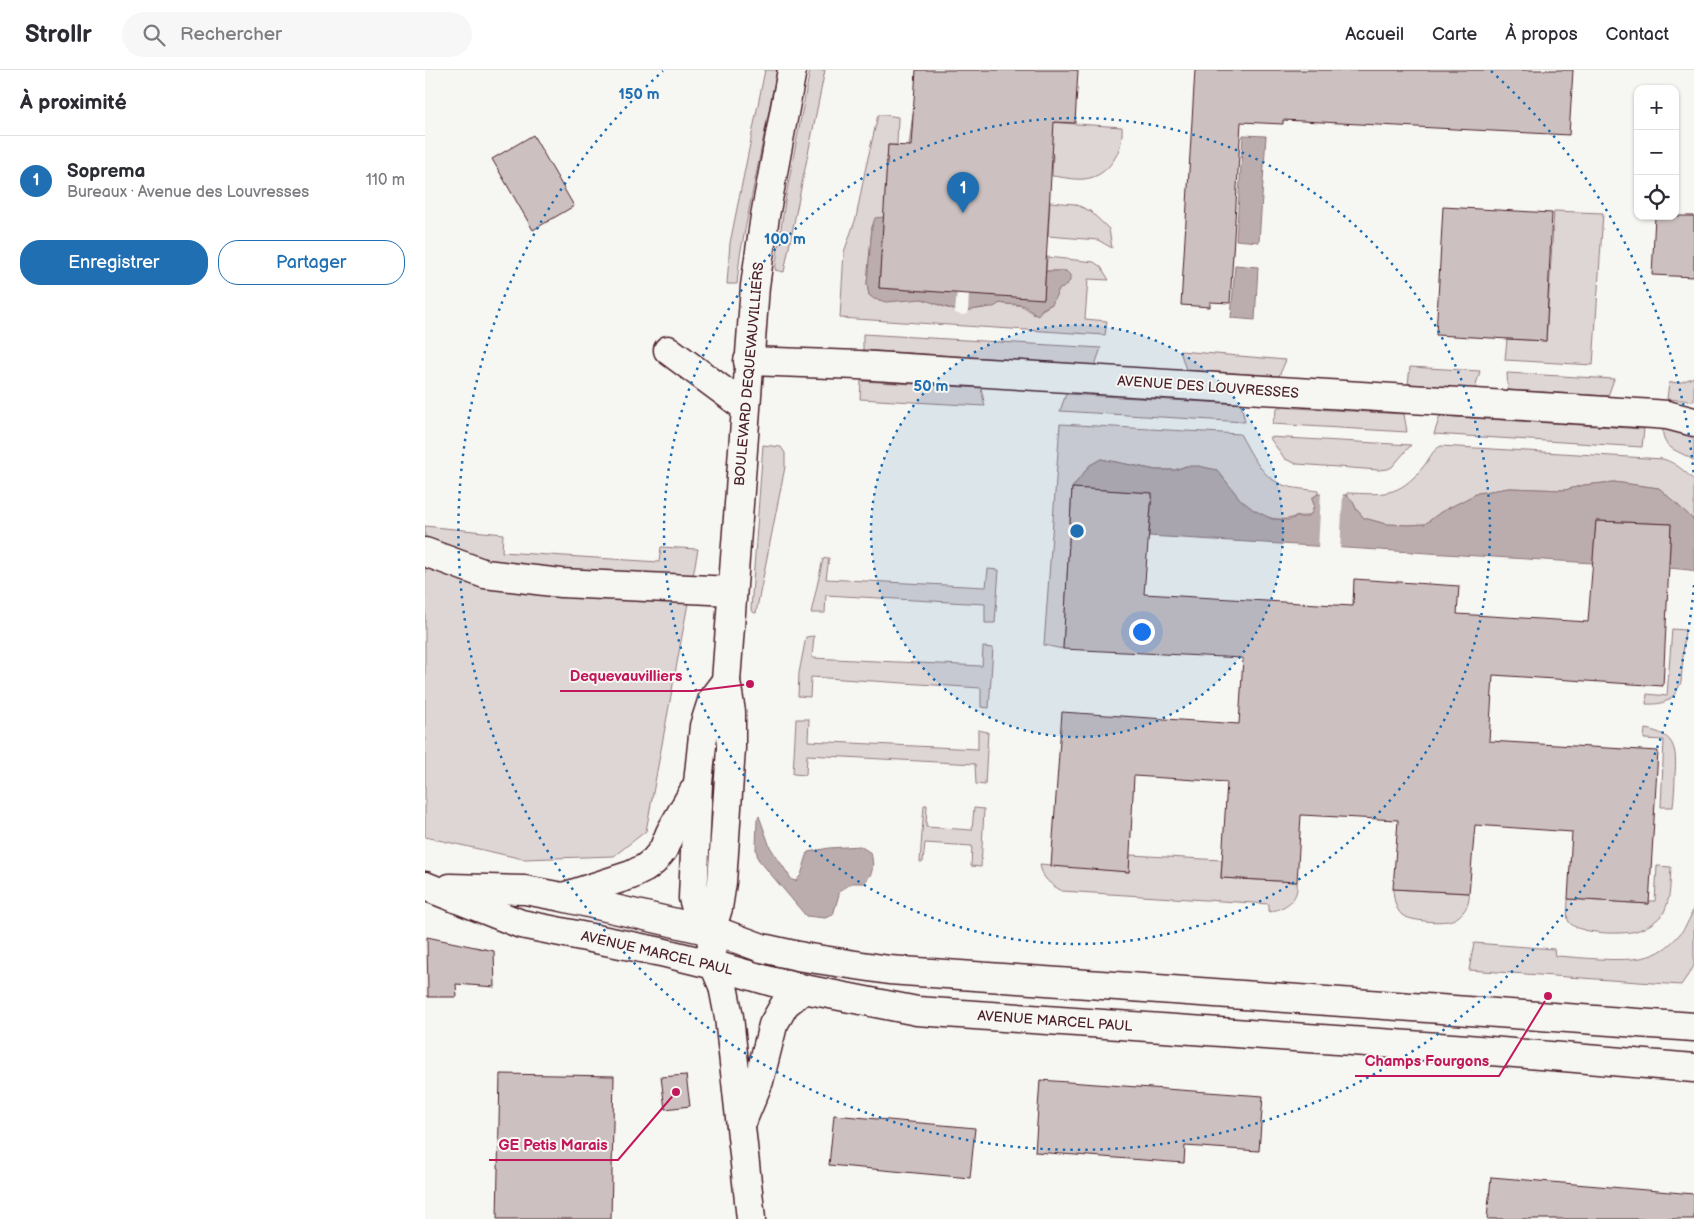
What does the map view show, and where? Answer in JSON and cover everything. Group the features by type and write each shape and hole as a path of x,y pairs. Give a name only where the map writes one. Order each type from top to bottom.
{"main road":[{"name":"BOULEVARD DEQUEVAUVILLIERS","path":"711,931 718,908 722,882 731,748 731,712 726,681 755,281 765,216 793,70"},
{"path":"668,350 745,407"},
{"name":"AVENUE DES LOUVRESSES","path":"748,361 877,367 1667,415 1694,422"},
{"name":"AVENUE DES LOUVRESSES","path":"1667,415 1694,409"},
{"path":"425,552 485,574 561,583 732,591"},
{"path":"726,681 713,698 704,726 698,783 693,898 697,912 711,931 714,965 723,986 729,1017 751,1219"},
{"path":"562,897 631,875 641,871 654,861 663,850 698,783"},
{"name":"AVENUE MARCEL PAUL","path":"428,887 525,890 724,934 762,948 803,957 889,970 1694,1027"},
{"name":"AVENUE MARCEL PAUL","path":"428,887 521,924 618,943 714,965 773,982 917,1012 1467,1049 1694,1068"},
{"path":"740,1125 759,1081 773,1025 785,1004 804,989"}],"shaded area":[{"path":"765,70 777,70 740,255 737,284 727,284 730,243"},
{"path":"810,70 825,70 784,272 775,270 785,201"},
{"path":"913,113 1122,127 1122,136 1117,153 1108,168 1093,177 1072,179 1052,176 1053,155 909,146"},
{"path":"878,115 898,117 897,145 888,145 884,217 872,227 867,284 869,295 882,301 922,299 947,308 960,309 982,308 1000,303 1022,306 1034,315 1052,304 1066,271 1046,271 1047,257 1094,262 1101,267 1109,280 1088,279 1085,319 1107,321 1105,335 840,318 844,252 856,218"},
{"path":"1243,135 1266,136 1259,242 1236,240"},
{"path":"1050,202 1075,204 1090,211 1109,229 1112,248 1098,240 1048,236"},
{"path":"1554,211 1603,213 1593,365 1505,360 1507,339 1546,341"},
{"path":"884,217 879,288 1044,298 1046,271 1066,271 1070,275 1070,281 1063,288 1059,289 1052,304 1042,309 1038,316 1025,306 1000,303 994,307 961,312 922,299 886,302 874,299 869,295 867,284 872,227 875,218"},
{"path":"1235,265 1258,267 1255,320 1231,318"},
{"path":"863,334 1101,348 1095,365 863,350"},
{"path":"1180,351 1286,360 1279,376 1186,370"},
{"path":"1410,367 1480,371 1475,389 1408,384"},
{"path":"1507,373 1614,379 1608,396 1508,390"},
{"path":"1694,377 1694,401 1667,399 1669,383 1682,382"},
{"path":"861,381 981,388 985,406 860,399"},
{"path":"1066,394 1241,404 1245,422 1060,411"},
{"path":"1278,407 1404,414 1407,432 1272,424"},
{"path":"1440,416 1644,429 1642,447 1434,434"},
{"path":"1060,424 1240,434 1257,464 1275,481 1283,485 1318,491 1318,494 1312,498 1314,505 1310,515 1280,519 1259,514 1246,506 1217,470 1186,466 1175,470 1156,470 1101,459 1090,465 1072,488 1063,649 1044,645"},
{"path":"1663,429 1694,433 1694,461 1668,445 1663,436"},
{"path":"1269,437 1411,445 1392,467 1378,470 1297,464 1285,459"},
{"path":"763,445 781,447 785,453 785,467 756,613 752,612 751,609"},
{"path":"1441,446 1663,459 1676,465 1694,480 1694,520 1659,488 1614,482 1584,485 1565,490 1509,488 1478,493 1441,512 1425,524 1409,525 1386,524 1364,518 1356,509 1353,501 1346,495 1347,493 1371,494 1389,492 1397,489 1414,477"},
{"path":"1101,459 1156,470 1175,470 1186,466 1199,466 1217,470 1241,500 1254,510 1272,519 1289,520 1296,517 1307,517 1312,513 1314,505 1312,498 1318,494 1346,495 1353,501 1356,509 1364,518 1386,524 1409,525 1425,524 1441,512 1478,493 1509,488 1565,490 1584,485 1614,482 1659,488 1694,520 1694,572 1669,568 1671,524 1596,521 1593,563 1149,536 1152,493 1072,488 1090,465"},
{"path":"425,526 503,534 502,552 659,562 661,547 698,549 646,831 614,856 523,859 425,837"},
{"path":"829,558 826,579 986,587 988,569 999,570 995,623 985,623 985,604 826,595 825,613 811,613 823,559"},
{"path":"1672,629 1685,630 1681,682 1675,693 1668,700 1659,704 1646,704 1647,694 1667,696"},
{"path":"814,636 812,658 982,666 983,647 993,648 989,708 981,707 981,688 811,677 810,697 798,696 799,673 806,637"},
{"path":"796,719 809,719 808,741 978,749 978,730 988,732 985,785 976,784 975,764 807,755 806,775 793,774"},
{"path":"1645,729 1663,734 1672,744 1676,765 1673,807 1661,807 1664,740 1644,739"},
{"path":"924,805 927,805 926,827 972,830 974,808 984,809 981,867 971,866 972,846 925,843 923,862 920,862"},
{"path":"759,816 770,847 792,880 796,881 801,875 808,852 829,848 860,846 871,853 873,866 870,876 864,883 852,883 840,891 833,915 825,918 806,916 758,859 756,849 757,819"},
{"path":"1130,855 1222,860 1221,878 1297,882 1296,894 1290,903 1269,912 1269,904 1062,891 1047,880 1040,864 1129,872"},
{"path":"1657,866 1671,867 1670,890 1664,912 1651,924 1636,931 1600,933 1581,929 1569,922 1567,914 1568,899 1649,904 1649,901 1655,901"},
{"path":"1393,889 1469,893 1469,898 1467,907 1453,920 1443,922 1424,921 1402,915 1396,906"},
{"path":"1694,904 1694,966 1681,985 1469,970 1474,943 1554,949 1555,956 1618,960 1642,958 1667,947 1679,935 1689,920"}],"pier":[{"path":"957,290 969,291 968,314 961,315 955,313"},
{"path":"1321,492 1343,493 1340,551 1318,550"}],"building":[{"path":"916,70 1078,70 1075,123 1054,122 1044,299 879,288 888,145 911,146"},
{"path":"1195,70 1573,70 1569,135 1283,120 1283,124 1241,122 1230,303 1210,302 1210,307 1181,305"},
{"path":"533,135 574,206 533,230 492,159"},
{"path":"1443,207 1552,213 1546,341 1436,335"},
{"path":"1679,216 1694,216 1694,277 1652,275 1655,220 1679,220"},
{"path":"1072,488 1152,493 1144,594 1353,606 1354,579 1459,586 1457,614 1588,622 1596,521 1671,524 1663,686 1493,675 1489,741 1658,751 1649,904 1568,899 1572,832 1475,825 1469,893 1393,889 1398,820 1301,815 1297,882 1221,878 1227,782 1134,776 1129,872 1051,866 1062,712 1239,724 1243,658 1063,649"},
{"path":"427,937 494,951 495,987 456,984 457,997 428,997"},
{"path":"500,1074 614,1076 611,1219 497,1219"},
{"path":"686,1075 690,1106 665,1109 661,1077"},
{"path":"1040,1080 1263,1096 1259,1151 1185,1146 1184,1163 1035,1152"},
{"path":"834,1115 975,1128 970,1178 829,1165"},
{"path":"1491,1177 1694,1194 1694,1219 1487,1219"}],"place":[{"name":"Soprema","path":"963,213"},
{"name":"Dequevauvilliers","path":"750,684"},
{"name":"Champs Fourgons","path":"1548,996"},
{"name":"GE Petis Marais","path":"676,1092"}]}
